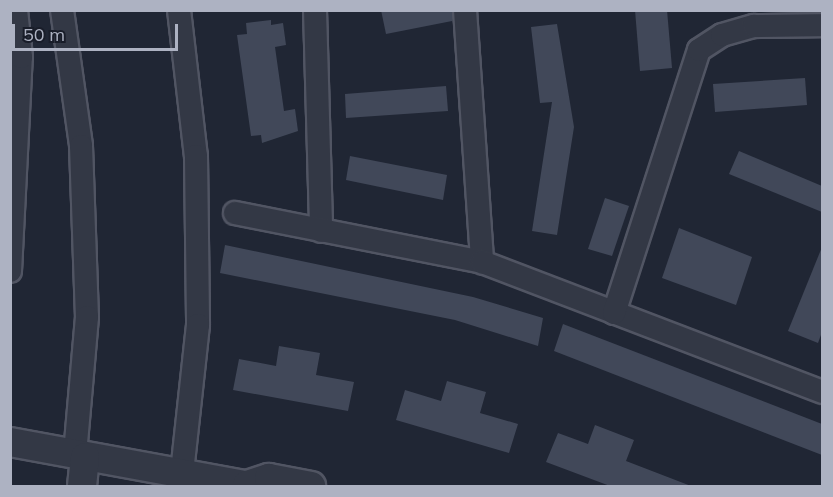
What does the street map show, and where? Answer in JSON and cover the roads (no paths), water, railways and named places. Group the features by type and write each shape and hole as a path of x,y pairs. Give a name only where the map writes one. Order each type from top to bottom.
{"street":[{"path":"10,271 21,57 16,10"},
{"path":"62,10 81,146 87,317 80,456 82,486"},
{"path":"179,10 196,156 198,325 182,472"},
{"path":"315,10 321,231"},
{"path":"465,10 482,262"},
{"path":"614,312 699,50 754,26 822,25"},
{"path":"235,213 482,262 822,392"},
{"path":"10,442 248,486 268,478 311,486"}]}
